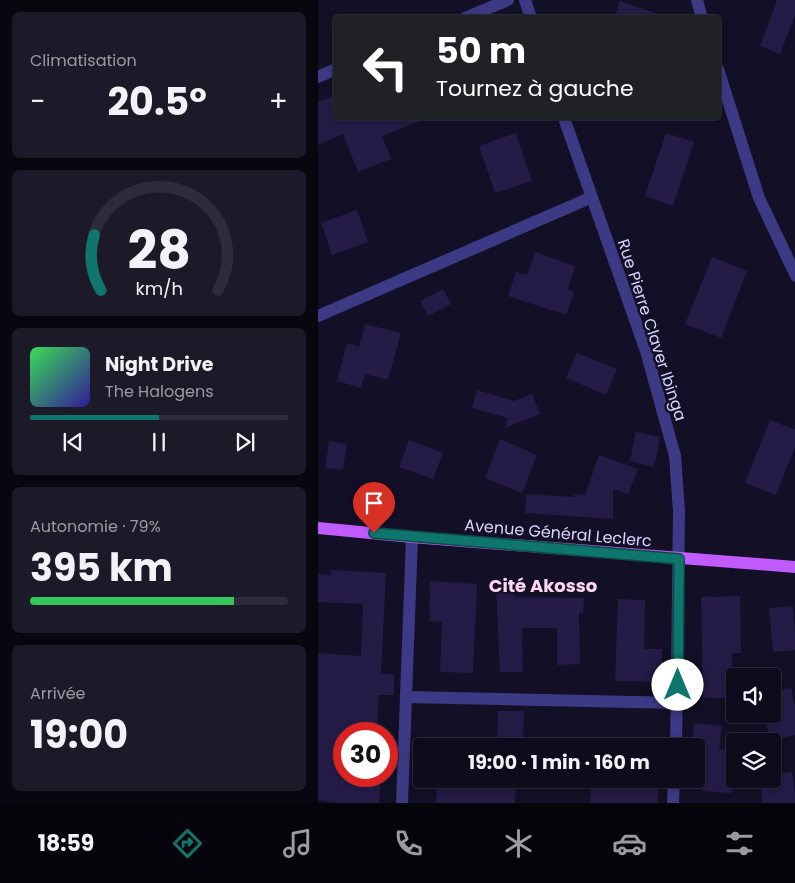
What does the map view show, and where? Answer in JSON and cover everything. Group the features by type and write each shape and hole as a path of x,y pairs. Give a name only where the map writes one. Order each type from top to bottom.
{"main road":[{"name":"Avenue Général Leclerc","path":"318,528 679,559 796,567"}],"street":[{"path":"471,15 508,0"},
{"path":"525,0 530,15"},
{"path":"696,0 701,15"},
{"path":"318,76 333,71"},
{"path":"721,78 759,198 796,276"},
{"name":"Rue Pierre Claver Ibinga","path":"565,120 590,198 646,351 675,456 679,511 676,738"},
{"path":"318,316 590,198"},
{"path":"402,803 412,537"},
{"path":"406,697 678,703"},
{"path":"673,803 674,788"}],"building":[{"path":"777,0 796,0 796,12 780,54 760,46"},
{"path":"620,1 661,15 615,15"},
{"path":"333,96 333,120 423,120 382,136 391,159 358,172 343,134 318,145 318,102"},
{"path":"516,133 532,181 495,193 479,146"},
{"path":"666,133 694,142 673,206 645,196"},
{"path":"357,210 368,242 332,255 321,223"},
{"path":"535,252 575,266 568,289 574,292 566,315 508,296 516,272 527,275"},
{"path":"712,257 747,271 721,338 685,324"},
{"path":"443,289 451,304 428,316 420,301"},
{"path":"365,324 401,333 388,380 365,374 361,388 337,381 347,343 359,347"},
{"path":"577,353 617,369 606,395 566,378"},
{"path":"477,390 514,401 532,394 540,414 505,428 508,418 472,408"},
{"path":"770,420 796,430 796,444 776,495 745,483"},
{"path":"636,432 660,437 654,467 630,461"},
{"path":"500,439 537,455 522,493 485,478"},
{"path":"409,440 443,453 433,479 399,467"},
{"path":"329,441 347,444 343,470 325,468"},
{"path":"599,455 638,469 628,494 613,489 613,519 525,513 526,494 574,497 575,494 585,495"},
{"path":"331,570 386,573 381,674 394,674 394,695 379,695 378,722 333,722 333,787 380,787 379,803 337,803 318,800 318,653 361,656 363,604 318,602 318,574 331,575"},
{"path":"430,581 477,584 473,673 440,672 442,622 429,621"},
{"path":"515,586 515,597 584,598 583,613 579,613 580,664 557,665 557,628 522,628 523,672 500,672 496,587"},
{"path":"740,596 741,653 732,653 732,668 726,668 726,698 703,698 701,597"},
{"path":"618,599 645,600 644,649 662,649 662,682 615,681"},
{"path":"793,606 796,650 773,652 769,608"},
{"path":"791,688 796,711 796,735 781,738 781,733 768,733 766,723 781,723 781,690"},
{"path":"498,711 524,711 523,738 497,738"},
{"path":"694,723 722,726 719,749 726,749 726,788 732,788 732,793 702,791 702,788 705,788 706,739 692,738"},
{"path":"792,772 796,803 762,803 761,788 781,788 781,773"},
{"path":"437,788 516,788 515,803 436,803"},
{"path":"591,788 658,788 657,803 590,803"}],"district":[{"name":"Cité Akosso","path":"543,585"}],"route":[{"path":"374,533 679,559 678,685"}]}
